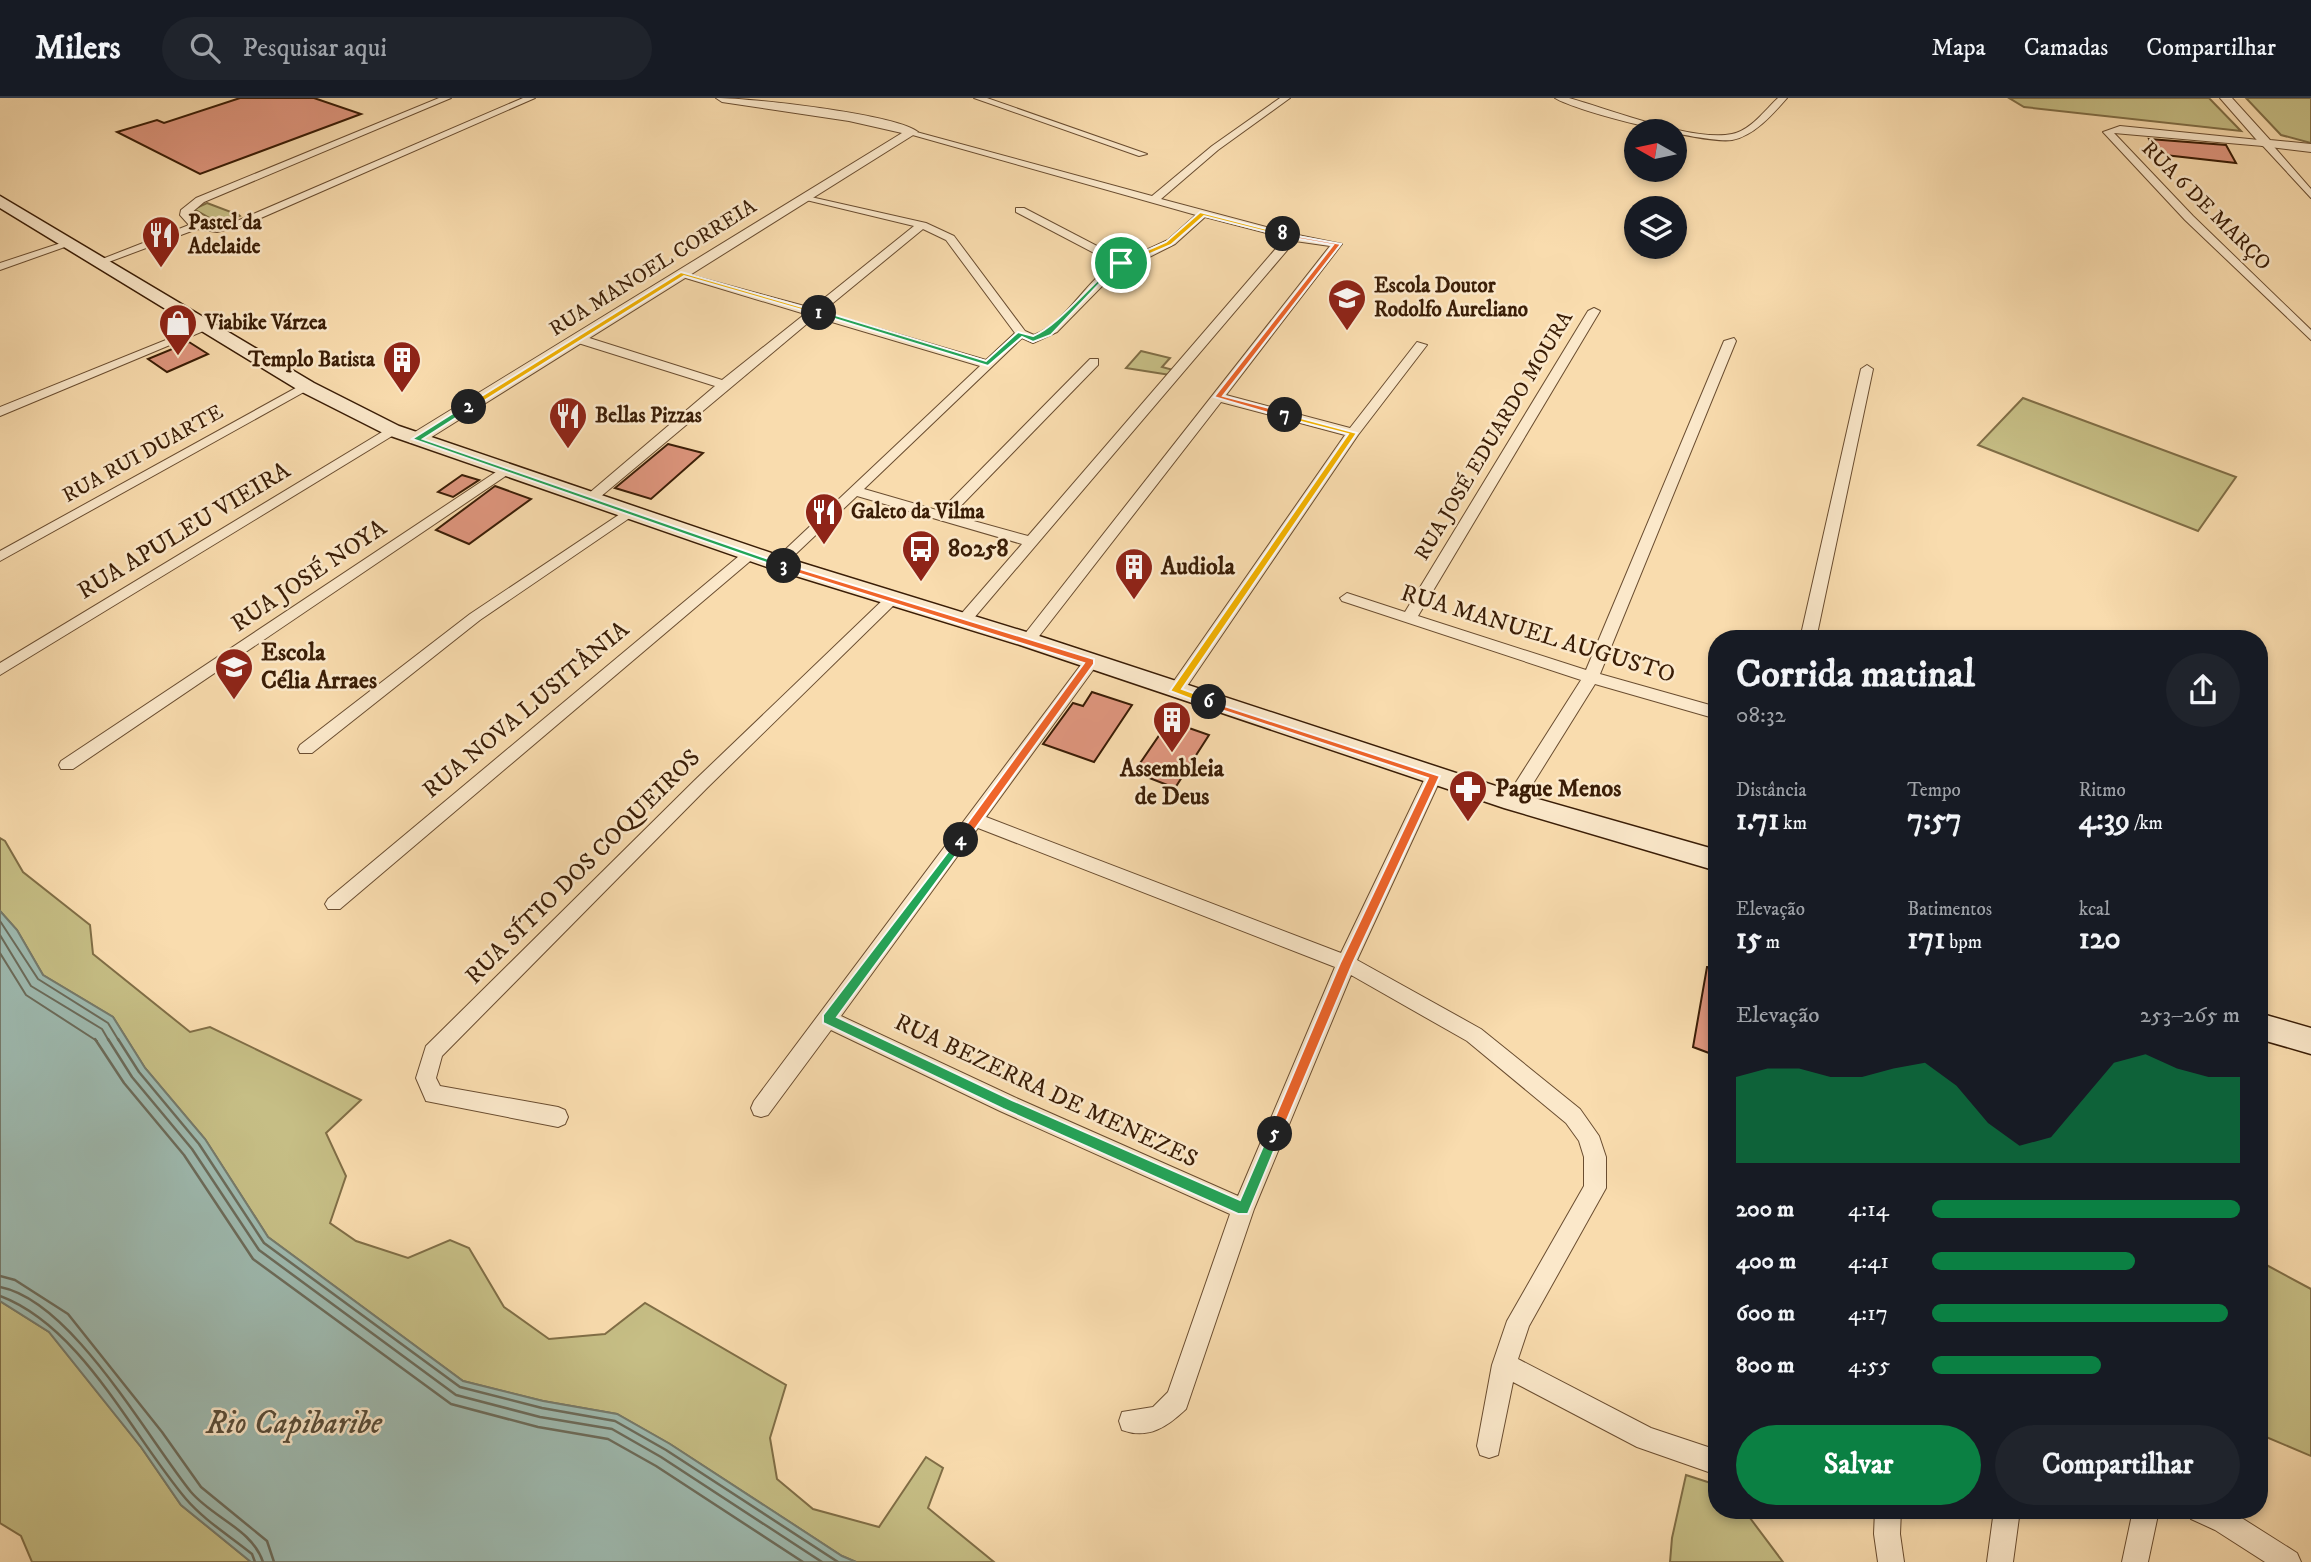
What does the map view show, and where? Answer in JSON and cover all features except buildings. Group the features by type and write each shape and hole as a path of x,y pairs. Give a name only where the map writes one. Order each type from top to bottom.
{"main road":[{"path":"0,201 307,387 392,430 778,564 1028,640 1434,776 1708,858"},
{"path":"2268,1029 2311,1041"}],"street":[{"path":"196,226 185,215 186,210 200,200 447,98"},
{"path":"102,261 196,226 217,229 242,223 531,98"},
{"path":"722,98 757,106 785,107 912,132 1196,212 1292,237 1337,244 1028,640"},
{"path":"785,107 805,98"},
{"path":"978,98 1142,154"},
{"path":"1265,98 1283,100"},
{"path":"1559,98 1701,135 1725,138 1739,134 1783,98"},
{"path":"2226,98 2311,195"},
{"path":"1154,200 1215,148 1283,100"},
{"name":"RUA 6 DE MARÇO","path":"2266,143 2109,130 2117,144 2171,200 2311,336"},
{"name":"RUA MANOEL CORREIA","path":"416,439 912,132"},
{"path":"2266,143 2311,148"},
{"path":"806,197 922,225 950,239 961,249 1021,333 1033,339 1048,333 1098,281 1121,263 1168,244 1196,212"},
{"path":"1020,210 1121,263"},
{"path":"588,500 724,385 922,225"},
{"path":"963,621 1292,237"},
{"path":"0,267 71,243"},
{"path":"684,274 988,364"},
{"name":"RUA JOSÉ EDUARDO MOURA","path":"1409,618 1594,311"},
{"path":"0,412 207,327"},
{"path":"778,564 1021,333"},
{"path":"579,340 724,385"},
{"path":"1513,801 1591,677 1730,341"},
{"path":"1175,691 1353,433 1421,345"},
{"path":"943,516 1094,362"},
{"path":"1810,630 1867,369"},
{"name":"RUA RUI DUARTE","path":"0,557 307,387"},
{"path":"1218,397 1353,433"},
{"name":"RUA APULEU VIEIRA","path":"0,670 392,430"},
{"name":"RUA JOSÉ NOYA","path":"68,765 505,470"},
{"path":"854,491 1032,542"},
{"path":"306,749 475,617 629,512"},
{"name":"RUA NOVA LUSITÂNIA","path":"334,904 750,554"},
{"name":"RUA MANUEL AUGUSTO","path":"1347,598 1591,677 1708,710"},
{"name":"RUA SÍTIO DOS COQUEIROS","path":"558,1117 433,1094 425,1079 433,1052 701,784 892,599"},
{"path":"761,1108 1091,662"},
{"path":"1131,1421 1158,1419 1177,1400 1243,1209 1346,963 1434,776"},
{"path":"976,820 1346,963 1474,1035 1573,1116 1588,1136 1595,1157 1595,1188 1519,1321 1504,1365 1489,1446"},
{"name":"RUA BEZERRA DE MENEZES","path":"828,1019 1007,1104 1243,1209"},
{"path":"1504,1365 1646,1438 1708,1460"},
{"path":"1888,1519 1891,1562"},
{"path":"2000,1562 2006,1519"},
{"path":"2135,1562 2144,1519"},
{"path":"2220,1519 2288,1562"}],"shaded area":[{"path":"2009,98 2209,98 2241,131 2024,107"},
{"path":"2246,98 2311,98 2311,143 2281,135"},
{"path":"207,203 240,216 220,224 194,209"},
{"path":"1141,351 1170,358 1162,367 1177,371 1170,375 1126,368"},
{"path":"2023,398 2236,477 2198,531 1978,445"},
{"path":"0,838 5,841 23,872 90,925 93,954 190,1032 210,1027 361,1100 326,1133 346,1176 330,1223 356,1241 408,1258 450,1240 469,1248 504,1307 549,1339 605,1334 645,1303 786,1385 770,1438 777,1479 813,1509 879,1527 926,1457 943,1468 928,1508 994,1562 856,1562 842,1556 670,1444 617,1414 543,1401 463,1381 268,1237 205,1139 145,1068 113,1017 43,975 17,930 0,911"},
{"path":"2268,1266 2311,1289 2311,1456 2268,1438"},
{"path":"0,1301 49,1332 141,1447 181,1505 251,1562 32,1562 21,1536 0,1523"},
{"path":"1686,1475 1708,1482 1708,1519 1751,1519 1783,1562 1670,1562 1672,1538"}],"water":[{"name":"Rio Capibaribe","path":"0,911 17,930 43,975 113,1017 145,1068 205,1139 268,1237 463,1381 543,1401 617,1414 670,1444 842,1556 856,1562 251,1562 181,1505 141,1447 49,1332 0,1301"}],"place":[{"name":"Pastel da Adelaide","path":"161,269"},
{"name":"Escola Doutor Rodolfo Aureliano","path":"1347,332"},
{"name":"Viabike Várzea","path":"178,357"},
{"name":"Templo Batista","path":"402,394"},
{"name":"Bellas Pizzas","path":"568,450"},
{"name":"Galeto da Vilma","path":"824,546"},
{"name":"80258","path":"921,583"},
{"name":"Audiola","path":"1134,601"},
{"name":"Escola Célia Arraes","path":"234,701"},
{"name":"Assembleia de Deus","path":"1172,754"},
{"name":"Pague Menos","path":"1468,823"}],"route":[{"path":"1203,213 1292,237 1337,244 1218,397 1353,433 1175,691 1434,776 1346,963 1243,1209 1007,1104 828,1019 1091,662 1028,640 778,564 416,439 684,274 988,364 1021,333 1033,339 1048,333 1098,281 1121,263 1168,244 1203,213"}]}
